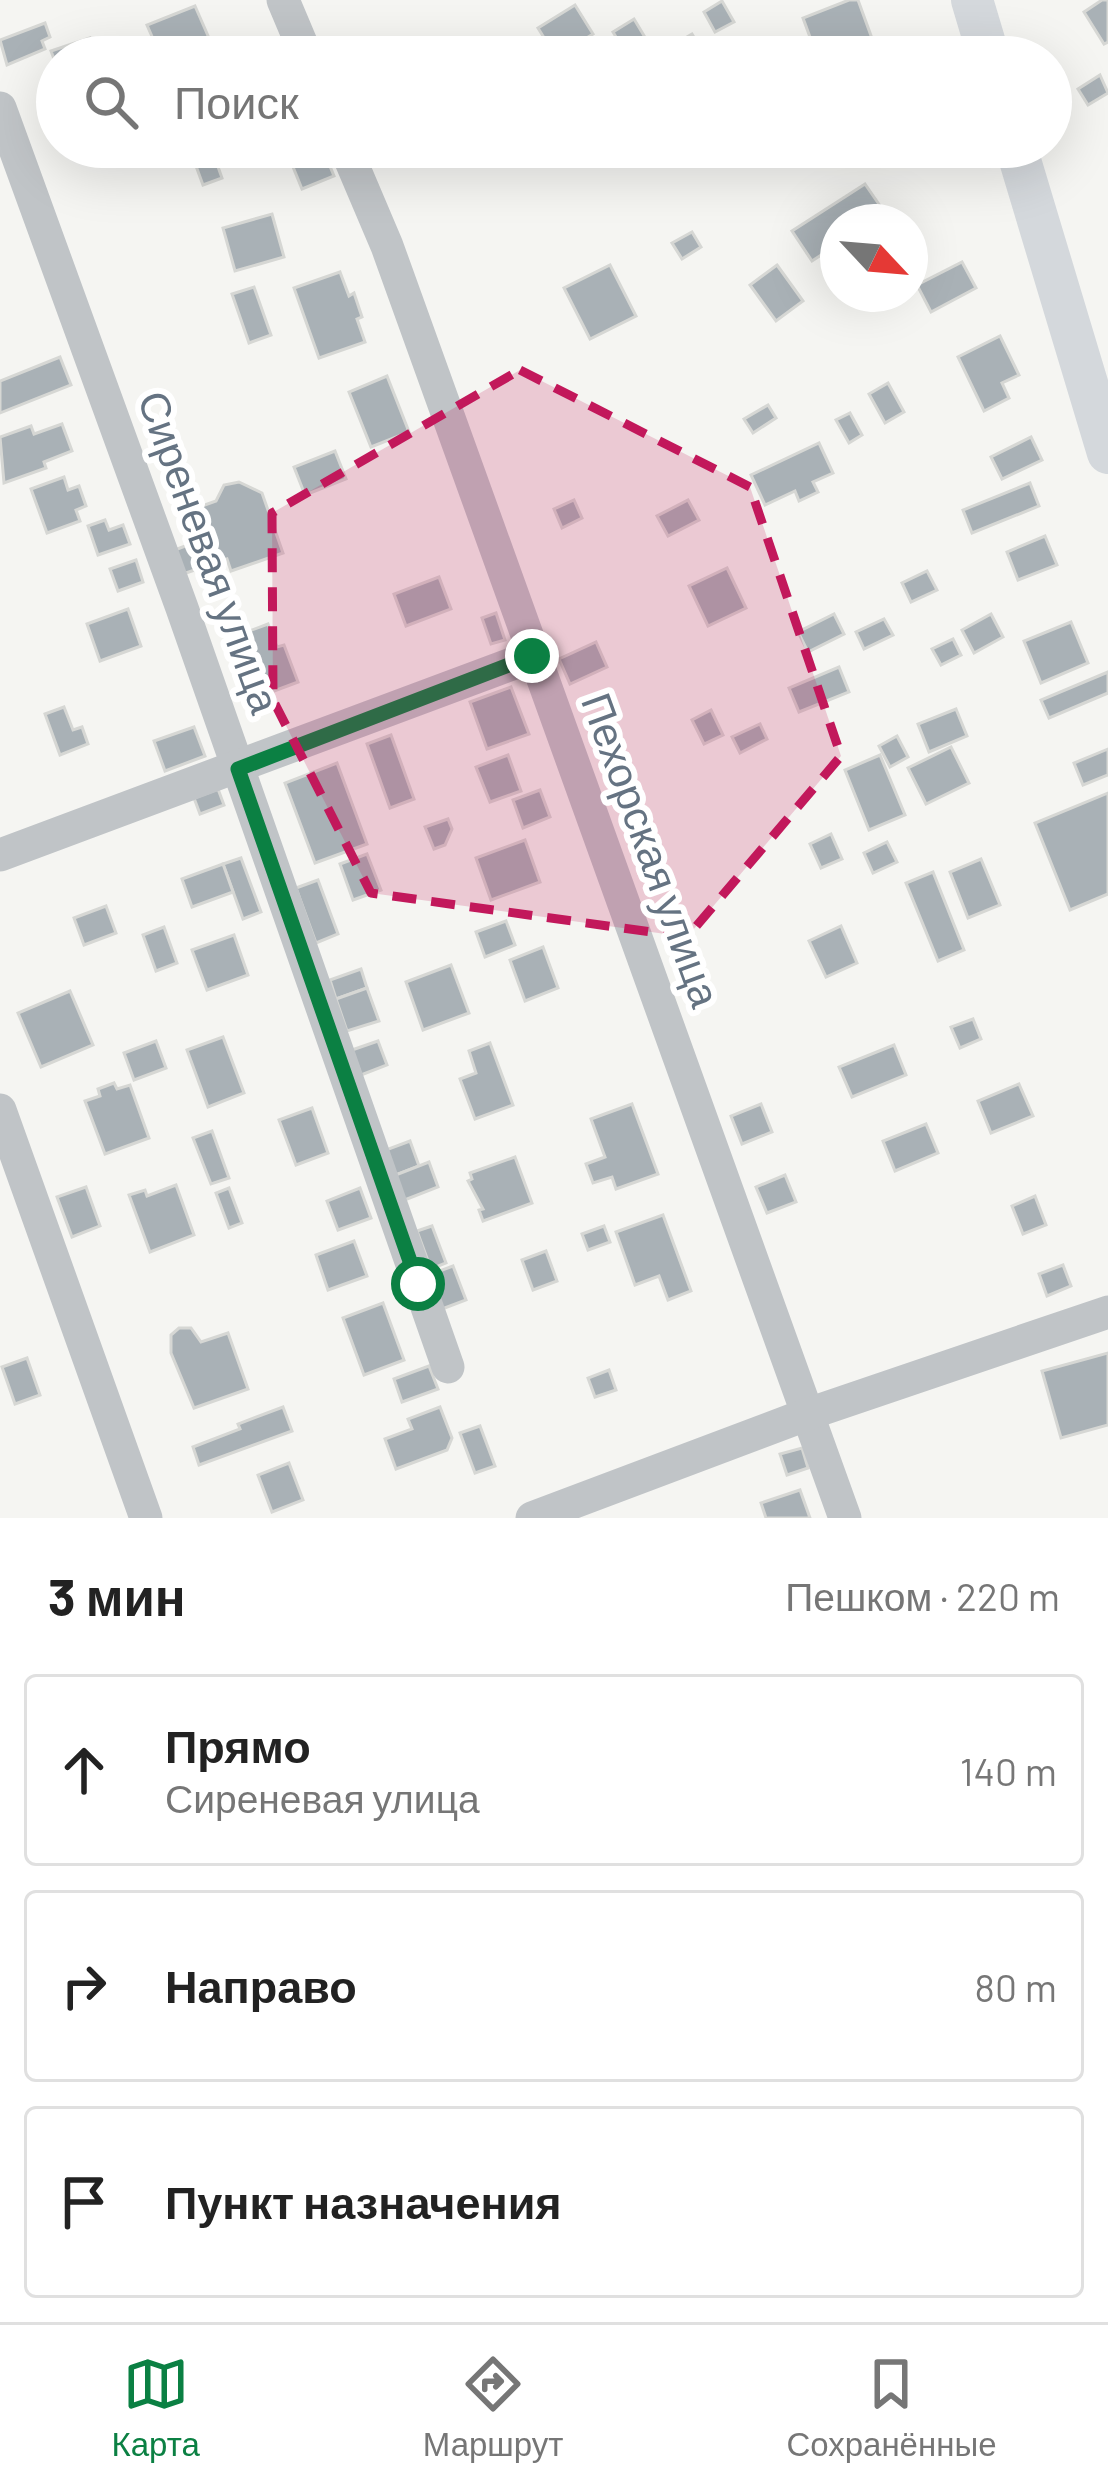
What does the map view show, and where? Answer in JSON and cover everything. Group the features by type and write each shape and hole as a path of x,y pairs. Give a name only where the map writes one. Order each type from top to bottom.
{"main road":[{"path":"972,0 983,36"},
{"path":"1022,168 1108,453"}],"street":[{"path":"283,0 298,36"},
{"name":"Сиреневая улица","path":"0,108 448,1367"},
{"name":"Пехорская улица","path":"354,168 387,246 845,1518"},
{"path":"0,855 532,656"},
{"path":"0,1110 146,1518"},
{"path":"532,1518 808,1414 1108,1312"}],"highlighted area":[{"path":"520,370 750,487 841,756 687,937 371,893 273,700 272,513"}],"building":[{"path":"858,0 871,36 810,36 803,18"},
{"path":"1108,0 1108,42 1104,44 1084,12"},
{"path":"722,1 734,22 715,32 704,12"},
{"path":"575,5 593,34 543,36 538,28"},
{"path":"195,6 208,36 152,36 147,25"},
{"path":"634,19 644,36 615,36 613,32"},
{"path":"45,23 50,36 36,36 36,53 7,65 0,40"},
{"path":"1100,75 1108,93 1088,105 1078,89"},
{"path":"197,168 218,168 222,178 203,185"},
{"path":"293,168 331,168 334,176 302,189"},
{"path":"865,184 879,204 834,204"},
{"path":"820,213 820,256 812,261 792,231"},
{"path":"272,214 284,257 235,271 223,228"},
{"path":"692,232 701,247 682,259 672,243"},
{"path":"962,262 976,288 931,312 928,279"},
{"path":"610,265 636,316 590,339 564,288"},
{"path":"777,265 803,301 776,321 750,285"},
{"path":"340,272 349,296 354,293 365,342 319,358 294,288"},
{"path":"254,287 271,335 249,343 232,294"},
{"path":"1000,336 1019,375 1002,383 1009,398 984,411 958,357"},
{"path":"60,357 71,385 0,413 0,381"},
{"path":"387,376 409,432 371,447 349,392"},
{"path":"888,383 904,412 885,423 869,394"},
{"path":"768,405 776,418 753,433 744,419"},
{"path":"850,413 862,435 849,443 836,420"},
{"path":"62,424 72,451 44,462 46,468 4,483 0,437 31,426 34,434"},
{"path":"1031,437 1042,460 1002,479 991,457"},
{"path":"819,443 833,473 813,482 818,492 799,501 795,491 765,505 751,475"},
{"path":"335,451 346,479 305,495 294,467"},
{"path":"64,477 68,490 79,486 86,506 76,510 80,521 47,533 31,489"},
{"path":"239,482 262,493 283,553 231,571 227,559 180,575 172,551 196,542 188,511 216,501 224,485"},
{"path":"1030,483 1039,506 972,533 963,510"},
{"path":"574,500 582,518 562,528 554,509"},
{"path":"688,500 699,520 668,536 657,516"},
{"path":"105,520 109,530 123,525 130,544 98,555 88,526"},
{"path":"1045,536 1057,565 1018,580 1007,552"},
{"path":"136,560 143,582 118,591 110,569"},
{"path":"727,568 746,608 708,626 689,586"},
{"path":"927,571 937,590 911,602 902,583"},
{"path":"439,577 451,609 406,626 394,594"},
{"path":"128,609 141,646 100,661 87,624"},
{"path":"496,613 505,640 491,644 482,618"},
{"path":"834,614 844,634 808,652 798,632"},
{"path":"991,614 1003,637 974,653 962,630"},
{"path":"884,619 893,635 864,649 856,632"},
{"path":"1071,622 1088,663 1041,683 1024,641"},
{"path":"268,624 277,647 284,645 298,682 258,697 236,636"},
{"path":"953,639 961,655 941,665 932,649"},
{"path":"596,642 607,667 570,684 559,659"},
{"path":"839,667 849,692 799,712 789,688"},
{"path":"1108,672 1108,693 1049,718 1041,700"},
{"path":"511,687 529,734 487,749 470,702"},
{"path":"64,707 73,730 82,727 88,744 60,755 45,714"},
{"path":"956,709 967,736 929,752 918,724"},
{"path":"711,710 723,735 704,744 692,720"},
{"path":"760,724 767,739 740,753 732,737"},
{"path":"194,727 205,756 165,771 154,741"},
{"path":"391,735 414,799 390,808 367,744"},
{"path":"897,736 908,757 890,767 879,746"},
{"path":"951,747 969,783 926,804 908,768"},
{"path":"1108,749 1108,775 1083,785 1074,763"},
{"path":"508,755 521,791 490,802 476,767"},
{"path":"880,755 905,815 869,830 845,770"},
{"path":"337,763 367,844 315,863 285,783"},
{"path":"218,789 224,805 200,814 194,798"},
{"path":"540,790 550,817 523,828 513,800"},
{"path":"1108,793 1108,894 1070,910 1035,823"},
{"path":"448,819 452,829 445,845 434,849 425,827"},
{"path":"831,834 842,859 821,868 810,844"},
{"path":"525,840 540,882 491,900 476,858"},
{"path":"887,842 897,862 873,873 864,853"},
{"path":"367,854 381,890 353,900 340,864"},
{"path":"241,858 261,912 243,919 223,864"},
{"path":"981,859 1000,905 968,918 950,872"},
{"path":"223,864 233,892 192,907 182,879"},
{"path":"933,872 964,950 938,961 906,883"},
{"path":"318,880 338,934 316,943 296,888"},
{"path":"106,906 116,933 84,945 74,918"},
{"path":"506,921 515,945 485,957 476,932"},
{"path":"841,926 857,963 826,977 809,941"},
{"path":"164,927 177,963 156,971 143,935"},
{"path":"234,935 248,975 207,990 192,950"},
{"path":"543,947 558,988 525,1001 510,960"},
{"path":"451,965 469,1013 423,1030 406,982"},
{"path":"361,969 367,988 336,999 330,980"},
{"path":"367,988 379,1021 347,1031 336,999"},
{"path":"70,991 93,1045 41,1067 18,1013"},
{"path":"973,1019 981,1039 960,1048 951,1027"},
{"path":"223,1037 244,1093 208,1107 187,1050"},
{"path":"156,1041 166,1068 134,1080 124,1053"},
{"path":"378,1041 387,1065 361,1075 352,1050"},
{"path":"490,1043 513,1105 475,1119 460,1079 476,1073 469,1051"},
{"path":"894,1045 906,1075 852,1097 839,1067"},
{"path":"114,1083 117,1089 130,1085 149,1138 105,1154 85,1101 100,1096 98,1089"},
{"path":"1019,1084 1033,1116 991,1133 978,1101"},
{"path":"632,1104 658,1174 616,1189 612,1177 593,1183 586,1164 605,1157 591,1119"},
{"path":"761,1104 772,1132 742,1144 731,1116"},
{"path":"312,1108 328,1153 296,1165 279,1120"},
{"path":"926,1124 938,1153 895,1171 883,1141"},
{"path":"212,1131 229,1178 211,1184 193,1138"},
{"path":"410,1141 419,1166 393,1176 383,1151"},
{"path":"515,1157 532,1203 483,1221 479,1210 483,1209 468,1181 470,1173"},
{"path":"429,1162 438,1187 402,1201 393,1176"},
{"path":"785,1175 796,1202 767,1213 756,1187"},
{"path":"176,1185 194,1235 150,1252 129,1195 145,1190 147,1196"},
{"path":"86,1187 100,1226 72,1237 57,1197"},
{"path":"229,1188 242,1223 229,1228 216,1193"},
{"path":"360,1188 371,1218 338,1230 327,1201"},
{"path":"1035,1196 1046,1225 1023,1234 1012,1206"},
{"path":"663,1215 691,1291 668,1300 659,1276 635,1285 616,1232"},
{"path":"432,1226 446,1263 431,1269 417,1231"},
{"path":"604,1226 610,1242 588,1250 582,1234"},
{"path":"354,1241 367,1276 328,1290 316,1255"},
{"path":"546,1251 557,1281 533,1290 522,1260"},
{"path":"1063,1265 1071,1286 1047,1296 1039,1274"},
{"path":"453,1266 466,1300 442,1309 429,1275"},
{"path":"383,1303 404,1360 364,1375 343,1318"},
{"path":"179,1328 191,1328 201,1342 228,1333 248,1389 194,1408 171,1353 171,1335"},
{"path":"1108,1353 1108,1425 1061,1438 1042,1371"},
{"path":"27,1358 40,1395 15,1404 2,1367"},
{"path":"429,1366 438,1389 402,1402 394,1379"},
{"path":"609,1370 616,1390 595,1397 588,1378"},
{"path":"283,1407 292,1431 199,1465 193,1447"},
{"path":"440,1407 452,1438 447,1450 396,1469 385,1439 412,1429 408,1419"},
{"path":"480,1426 495,1466 475,1473 460,1433"},
{"path":"802,1448 808,1468 787,1475 780,1454"},
{"path":"289,1463 303,1500 272,1512 258,1475"},
{"path":"800,1490 810,1518 766,1518 761,1503"}],"route":[{"path":"418,1284 238,769 532,656"}]}
